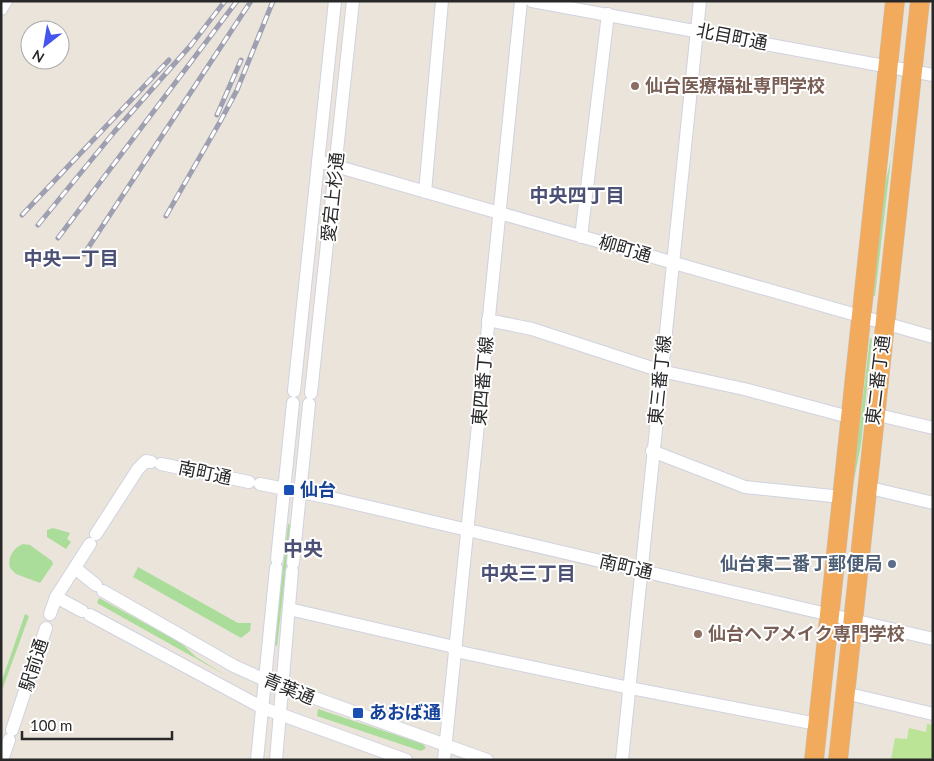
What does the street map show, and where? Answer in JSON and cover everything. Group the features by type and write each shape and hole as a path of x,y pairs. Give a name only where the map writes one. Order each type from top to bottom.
{"highway":[{"name":"東二番丁通","path":"814,760 849,417 895,1"},
{"name":"東二番丁通","path":"838,760 920,1"}],"street":[{"path":"1,9 6,1"},
{"name":"愛宕上杉通","path":"257,760 335,1"},
{"name":"愛宕上杉通","path":"276,760 300,492 353,1"},
{"path":"425,192 442,1"},
{"name":"東四番丁線","path":"444,760 488,320 501,214 521,1"},
{"name":"北目町通","path":"532,1 933,75"},
{"name":"東三番丁線","path":"622,760 652,451 700,1"},
{"path":"581,237 608,14"},
{"name":"柳町通","path":"318,161 933,337"},
{"path":"488,320 532,329 661,370 744,389 849,417"},
{"path":"874,414 933,428"},
{"path":"652,451 745,487 842,497"},
{"name":"駅前通","path":"50,614 56,597 138,469 146,462 156,463"},
{"name":"南町通","path":"156,463 300,492 933,639"},
{"path":"866,487 933,503"},
{"name":"青葉通","path":"75,568 99,588 234,666 283,687 487,760"},
{"name":"青葉通","path":"56,597 263,708 406,760"},
{"path":"289,609 439,643 455,648 460,652 630,688 817,724"},
{"name":"駅前通","path":"2,760 46,628"},
{"path":"845,693 933,714"}],"green space":[{"path":"891,158 875,296 873,296 884,189"},
{"path":"870,338 872,339 861,444 854,480 841,582"},
{"path":"288,524 291,525 277,646 274,645"},
{"path":"53,528 70,533 67,539 71,542 66,549 47,537 47,530"},
{"path":"23,544 30,545 52,561 53,564 40,583 16,574 10,568 9,561 12,554 16,548"},
{"path":"138,567 238,623 251,623 250,631 241,638 133,577"},
{"path":"99,598 181,643 196,657 227,676 97,603"},
{"path":"25,614 29,616 1,693 1,683"},
{"path":"318,709 423,744 426,748 421,751 317,716"},
{"path":"927,724 933,725 933,760 891,760 895,738 907,739 909,728 926,732"}],"railway":[{"path":"38,225 115,131 191,45 225,1"},
{"path":"58,238 237,1"},
{"path":"84,254 251,1"},
{"path":"166,216 237,90 273,1"},
{"path":"22,215 169,60"},
{"path":"217,115 241,60"}],"place":[{"name":"仙台医療福祉専門学校","path":"635,86"},
{"name":"仙台","path":"289,490"},
{"name":"仙台東二番丁郵便局","path":"892,564"},
{"name":"仙台ヘアメイク専門学校","path":"698,634"},
{"name":"あおば通","path":"358,713"}],"district":[{"name":"中央四丁目","path":"577,195"},
{"name":"中央一丁目","path":"71,258"},
{"name":"中央","path":"303,549"},
{"name":"中央三丁目","path":"528,573"}]}
